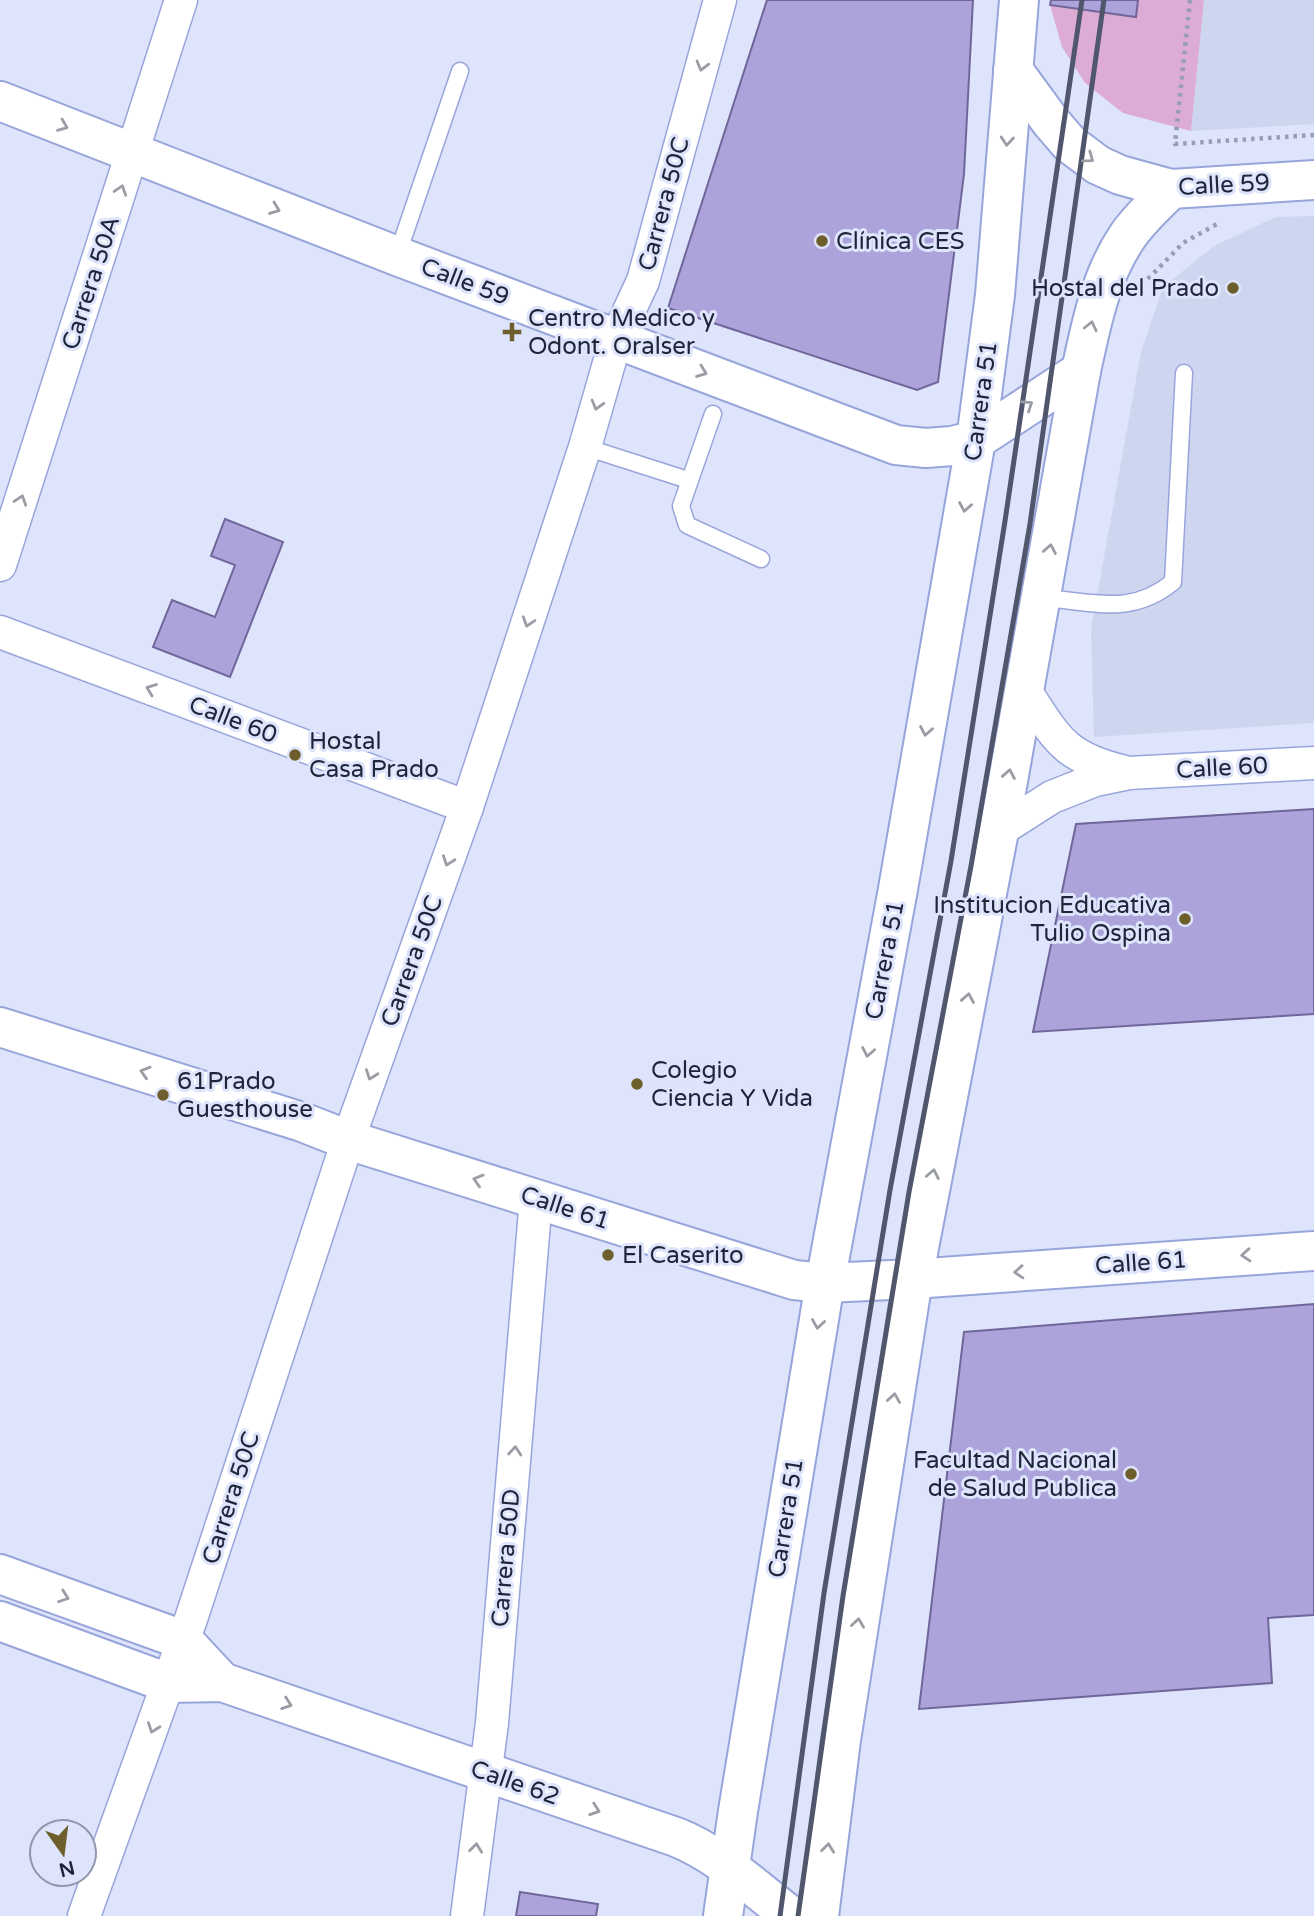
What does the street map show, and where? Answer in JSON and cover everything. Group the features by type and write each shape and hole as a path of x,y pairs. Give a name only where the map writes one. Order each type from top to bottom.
{"main road":[{"name":"Carrera 51","path":"723,1916 825,1283 901,875 976,440 995,295 1019,0"},
{"name":"Calle 59","path":"1013,70 1070,144 1098,165 1120,175 1171,189 1314,180"},
{"name":"Calle 59","path":"0,101 615,340 896,445 926,448 952,446 976,440 1081,371"},
{"path":"819,1916 841,1740 913,1279 999,831 1081,371 1093,316 1111,263 1128,236 1171,189"},
{"name":"Calle 61","path":"0,1027 779,1277 825,1283 913,1279 1314,1251"},
{"name":"Calle 62","path":"0,1574 183,1640 222,1682"},
{"name":"Calle 62","path":"0,1621 168,1683 222,1682 696,1845 791,1916"}],"street":[{"name":"Carrera 50A","path":"0,565 181,0"},
{"name":"Carrera 50C","path":"84,1916 183,1640 348,1140 467,807 585,447 615,340 643,281 720,0"},
{"name":"Calle 60","path":"0,632 467,807"},
{"name":"Calle 60","path":"1024,689 1065,746 1078,756 1101,766 1129,773"},
{"name":"Calle 60","path":"999,831 1052,797 1095,780 1129,773 1314,763"},
{"name":"Carrera 50D","path":"467,1916 494,1709 536,1199"}],"lane":[{"path":"397,256 460,71"},
{"path":"1041,598 1131,604 1157,595 1173,582 1184,373"},
{"path":"713,414 681,506 687,525 761,559"},
{"path":"585,447 688,480"}],"path":[{"path":"1190,0 1175,144 1314,135"},
{"path":"1146,281 1183,243 1226,220"}],"shaded area":[{"path":"1051,0 1204,0 1191,131 1123,113 1085,83 1062,47 1050,5"},
{"path":"1204,0 1314,0 1314,124 1191,131"},
{"path":"1314,216 1314,723 1094,737 1091,629 1141,352 1163,287 1214,246 1276,217"}],"building":[{"name":"Clínica CES","path":"767,0 973,0 964,174 938,382 917,390 668,308"},
{"path":"1051,0 1138,0 1136,17 1050,5"},
{"path":"225,519 283,542 230,677 153,647 172,600 215,617 235,565 211,556"},
{"name":"Institucion Educativa Tulio Ospina","path":"1314,809 1314,1014 1033,1032 1076,824"},
{"name":"Facultad Nacional de Salud Publica","path":"1314,1304 1314,1615 1268,1618 1272,1683 919,1709 964,1332"},
{"path":"520,1892 598,1904 596,1916 516,1916"}],"railway":[{"path":"780,1916 824,1593 890,1190 951,861 1005,521 1082,0"},
{"path":"798,1916 843,1596 909,1192 971,866 1030,524 1104,0"}],"place":[{"name":"Clínica CES","path":"822,241"},
{"name":"Hostal del Prado","path":"1233,288"},
{"name":"Centro Medico y Odont. Oralser","path":"512,332"},
{"name":"Hostal Casa Prado","path":"295,755"},
{"name":"Institucion Educativa Tulio Ospina","path":"1185,919"},
{"name":"Colegio Ciencia Y Vida","path":"637,1084"},
{"name":"61Prado Guesthouse","path":"163,1095"},
{"name":"El Caserito","path":"608,1255"},
{"name":"Facultad Nacional de Salud Publica","path":"1131,1474"}]}
